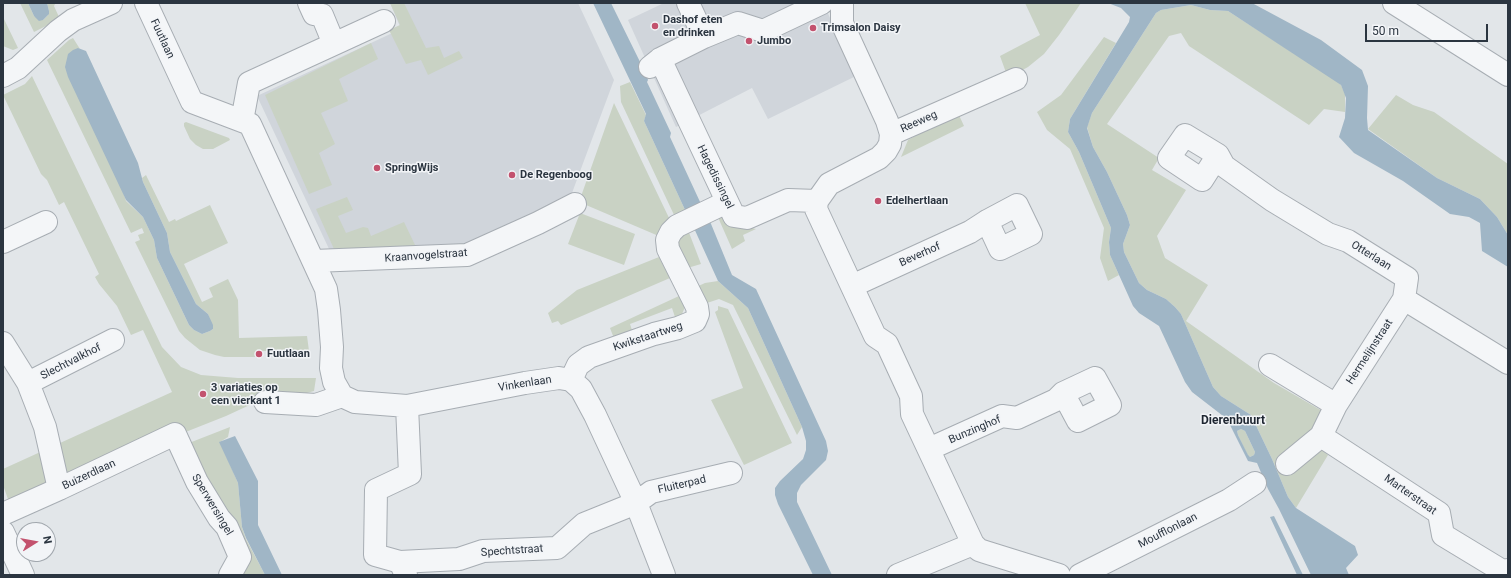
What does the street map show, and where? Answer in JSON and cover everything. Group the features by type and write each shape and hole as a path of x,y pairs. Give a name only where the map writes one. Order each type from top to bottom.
{"street":[{"path":"3,76 18,68 58,31 73,20 111,3"},
{"name":"Fuutlaan","path":"146,3 192,102 250,124 326,289 332,347 331,368 334,382 342,396"},
{"path":"688,3 704,37 738,23 763,31 822,3"},
{"path":"842,3 842,23 887,121 891,134"},
{"path":"1394,3 1508,75"},
{"path":"315,9 334,44"},
{"path":"242,121 249,83 384,21"},
{"name":"Hagedissingel","path":"704,37 659,66 721,204 734,216 747,218 788,200 819,210"},
{"name":"Reeweg","path":"819,210 829,184 879,158 890,144 891,134 1016,79"},
{"name":"Otterlaan","path":"1218,156 1224,166 1272,200 1328,234 1348,241 1407,278 1404,299"},
{"name":"Kraanvogelstraat","path":"314,261 467,255 538,223 575,204"},
{"name":"Kwikstaartweg","path":"571,380 578,365 589,357 695,321 698,314 697,307 668,249 666,240 671,232 682,223 721,204"},
{"path":"819,210 875,336 887,344 911,396 912,414 973,544 979,550 1060,575"},
{"name":"Beverhof","path":"852,286 970,232 987,221"},
{"path":"3,242 46,222"},
{"path":"1404,299 1508,363"},
{"name":"Hermelijnstraat","path":"1287,464 1321,436 1336,405 1404,299"},
{"name":"Slechtvalkhof","path":"28,383 113,340"},
{"name":"Slechtvalkhof","path":"3,343 28,383 45,426 59,489"},
{"path":"1270,365 1336,405"},
{"name":"Vinkenlaan","path":"342,396 355,402 407,406 525,383 559,378 571,380"},
{"path":"571,380 581,389 595,415 636,503 664,575"},
{"name":"Bunzinghof","path":"929,450 1002,416 1017,418 1056,400 1064,393"},
{"path":"265,402 316,405 342,396"},
{"name":"Spechtstraat","path":"407,406 410,474 376,490 375,555 403,569 459,560 483,551 557,548 584,524 636,503"},
{"name":"Buizerdlaan","path":"3,514 175,434"},
{"name":"Sperwersingel","path":"175,434 197,482 219,518 227,527 240,556 230,575"},
{"name":"Marterstraat","path":"1321,436 1439,513 1443,535 1504,572 1508,570"},
{"name":"Fluiterpad","path":"636,503 651,492 731,474"},
{"name":"Moufflonlaan","path":"1080,575 1229,500 1254,484"},
{"path":"3,532 23,575"},
{"path":"898,575 973,544"}],"shaded area":[{"path":"390,3 578,3 614,80 569,201 470,248 330,251 257,96 401,29"},
{"path":"664,3 837,3 826,9 856,76 768,119 752,88 676,127 628,20"}],"green space":[{"path":"20,3 28,3 34,16 43,20 48,15 49,11 47,3 55,3 54,6 59,17 50,24 34,32"},
{"path":"390,3 404,3 426,48 439,46 444,58 459,51 463,58 428,75 421,60 406,64 389,30 400,25"},
{"path":"1025,3 1081,3 1044,54 1028,67 1008,78 1000,56 1040,35"},
{"path":"1191,5 1210,10 1228,11 1337,81 1341,85 1345,94 1345,112 1324,109 1309,125 1189,46 1181,33 1169,36 1107,124 1159,158 1152,170 1186,190 1157,236 1165,258 1208,285 1186,321 1274,383 1324,412 1308,435 1328,455 1296,508 1288,497 1251,415 1221,396 1213,387 1181,314 1166,299 1147,290 1139,283 1124,252 1123,244 1130,225 1127,215 1107,172 1093,147 1087,127 1092,113 1156,13 1161,10"},
{"path":"3,17 18,48 13,50 3,46"},
{"path":"1104,37 1116,43 1070,119 1068,132 1079,152 1111,228 1109,242 1110,255 1119,275 1108,281 1100,258 1104,228 1070,149 1047,130 1037,112 1061,95"},
{"path":"73,38 80,49 78,48 126,201 143,217 154,240 157,258 189,325 194,330 202,334 213,329 208,314 196,304 170,252 167,233 143,182 142,178 146,175 169,222 175,219 176,221 210,205 228,243 184,264 202,302 213,297 209,288 228,279 238,300 239,338 307,336 309,351 257,351 257,357 224,357 200,350 179,331 135,242 140,240 138,235 144,233 142,228 131,233 47,60"},
{"path":"371,43 378,59 339,79 348,101 321,113 335,144 319,153 332,185 309,194 265,95"},
{"path":"32,76 162,347 181,367 201,375 238,378 316,378 314,391 296,396 267,397 226,416 9,502 3,485 3,469 172,392 143,330 131,335 117,306 95,277 99,274 64,202 59,205 47,180 41,174 3,95 25,84"},
{"path":"630,82 646,115 644,121 686,212 675,217 621,102 620,86"},
{"path":"1396,95 1413,105 1434,112 1508,164 1508,235 1497,217 1480,199 1437,178 1368,129"},
{"path":"614,103 670,220 661,237 579,202"},
{"path":"958,113 964,126 901,157 908,140"},
{"path":"186,122 229,138 230,140 213,149 203,149 190,139 184,126 184,123"},
{"path":"347,197 353,210 338,216 346,233 363,227 368,228 371,236 404,222 416,247 334,249 316,209"},
{"path":"580,213 635,234 624,265 568,244"},
{"path":"722,213 731,223 756,229 743,235 745,241 732,249 717,215"},
{"path":"688,230 701,264 684,269 673,246"},
{"path":"659,257 670,278 561,325 558,321 552,323 548,313 577,290"},
{"path":"718,281 748,308 802,427 797,435 733,305 719,299 701,305 692,289 705,283"},
{"path":"679,296 685,307 682,314 675,317 672,308 630,324 633,333 615,341 610,328"},
{"path":"718,306 728,309 792,443 744,465 711,400 743,388 715,312 718,310"},
{"path":"230,427 228,437 220,442 238,483 242,527 246,539 265,575 241,575 224,518 189,443"},
{"path":"1241,429 1245,431 1255,452 1254,455 1250,457 1248,456 1238,435 1237,431"}],"water":[{"path":"28,3 47,3 49,14 43,20 39,21 34,16"},
{"path":"593,3 611,3 646,74 648,80 647,82 671,133 670,137 701,204 686,212 644,121 646,114"},
{"path":"1108,3 1252,3 1321,40 1362,70 1368,86 1368,130 1437,178 1480,199 1497,217 1508,235 1508,267 1482,251 1480,223 1469,217 1450,214 1403,181 1354,153 1339,137 1345,118 1346,98 1341,85 1228,11 1210,10 1191,5 1161,10 1156,13 1092,113 1087,128 1093,147 1107,172 1127,215 1130,225 1123,244 1124,252 1139,283 1147,290 1166,299 1181,314 1213,387 1221,396 1251,415 1288,497 1296,508 1355,546 1358,555 1346,568 1349,575 1311,575 1268,489 1257,463 1248,461 1227,419 1192,392 1185,382 1159,326 1139,313 1133,306 1110,255 1109,242 1111,228 1079,152 1068,132 1070,119 1129,22 1130,17 1121,8","holes":["1241,429 1245,431 1255,452 1254,455 1250,457 1237,431"]},
{"path":"78,48 86,51 138,163 143,182 167,233 170,252 196,304 208,314 213,325 213,329 210,331 202,334 194,330 189,325 157,258 154,240 143,217 126,200 68,77 65,67 68,54"},
{"path":"709,219 732,275 756,289 826,441 828,451 826,460 801,485 797,493 797,502 832,575 813,575 778,504 775,495 775,488 780,481 803,459 806,450 806,441 802,427 748,308 718,281 693,226"},
{"path":"235,436 258,481 258,525 282,575 265,575 242,527 238,483 219,442"},
{"path":"1274,516 1303,575 1297,575 1270,517"}],"place":[{"name":"Dashof eten en drinken","path":"655,26"},
{"name":"Trimsalon Daisy","path":"813,28"},
{"name":"Jumbo","path":"749,41"},
{"name":"SpringWijs","path":"377,168"},
{"name":"De Regenboog","path":"512,175"},
{"name":"Edelhertlaan","path":"878,201"},
{"name":"Fuutlaan","path":"259,354"},
{"name":"3 variaties op een vierkant 1","path":"203,394"}],"district":[{"name":"Dierenbuurt","path":"1233,421"}]}
